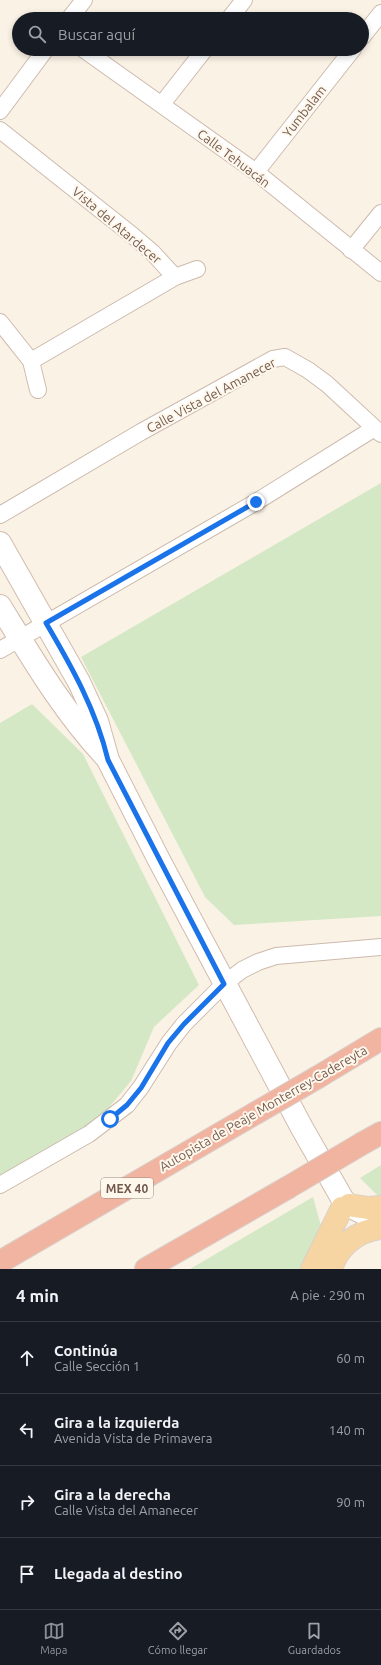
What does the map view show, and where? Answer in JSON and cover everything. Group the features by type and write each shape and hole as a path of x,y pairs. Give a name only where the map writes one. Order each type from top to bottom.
{"highway":[{"name":"Autopista de Peaje Monterrey-Cadereyta","path":"0,1262 381,1040"},
{"path":"146,1269 372,1138"}],"main road":[{"path":"0,543 64,653 90,703 103,738 108,760 224,984 302,1128 345,1204 364,1214 381,1219"},
{"path":"0,606 45,680 92,743 108,760"},
{"path":"345,1204 369,1208 381,1207"},
{"path":"325,1268 332,1255 345,1204"},
{"path":"325,1268 352,1239 362,1233 381,1228"}],"street":[{"path":"75,12 84,0"},
{"path":"235,12 244,0"},
{"path":"369,28 381,13"},
{"path":"0,111 41,56"},
{"name":"Calle Tehuacán","path":"93,56 256,172 381,273"},
{"path":"162,104 200,56"},
{"name":"Yumbalam","path":"256,172 347,56"},
{"name":"Vista del Atardecer","path":"0,130 132,235 152,252 175,277"},
{"path":"351,250 381,213"},
{"path":"31,361 175,277 198,269"},
{"path":"0,322 31,361 38,390"},
{"name":"Calle Vista del Amanecer","path":"0,515 141,432 273,359 285,357 308,370 327,384 377,432 0,650"},
{"path":"0,1185 89,1134 127,1105 141,1088 168,1043 184,1024 224,984 242,970 258,962 276,956 381,947"}],"green space":[{"path":"381,483 381,916 234,925 205,897 81,657"},
{"path":"32,704 83,754 199,985 154,1027 131,1081 101,1117 0,1177 0,723"},
{"path":"381,1165 381,1199 360,1178"},
{"path":"313,1197 333,1269 190,1269"}],"route":[{"path":"110,1119 127,1105 141,1088 168,1043 184,1024 224,984 108,760 103,738 90,703 64,653 46,623 256,502"}]}
